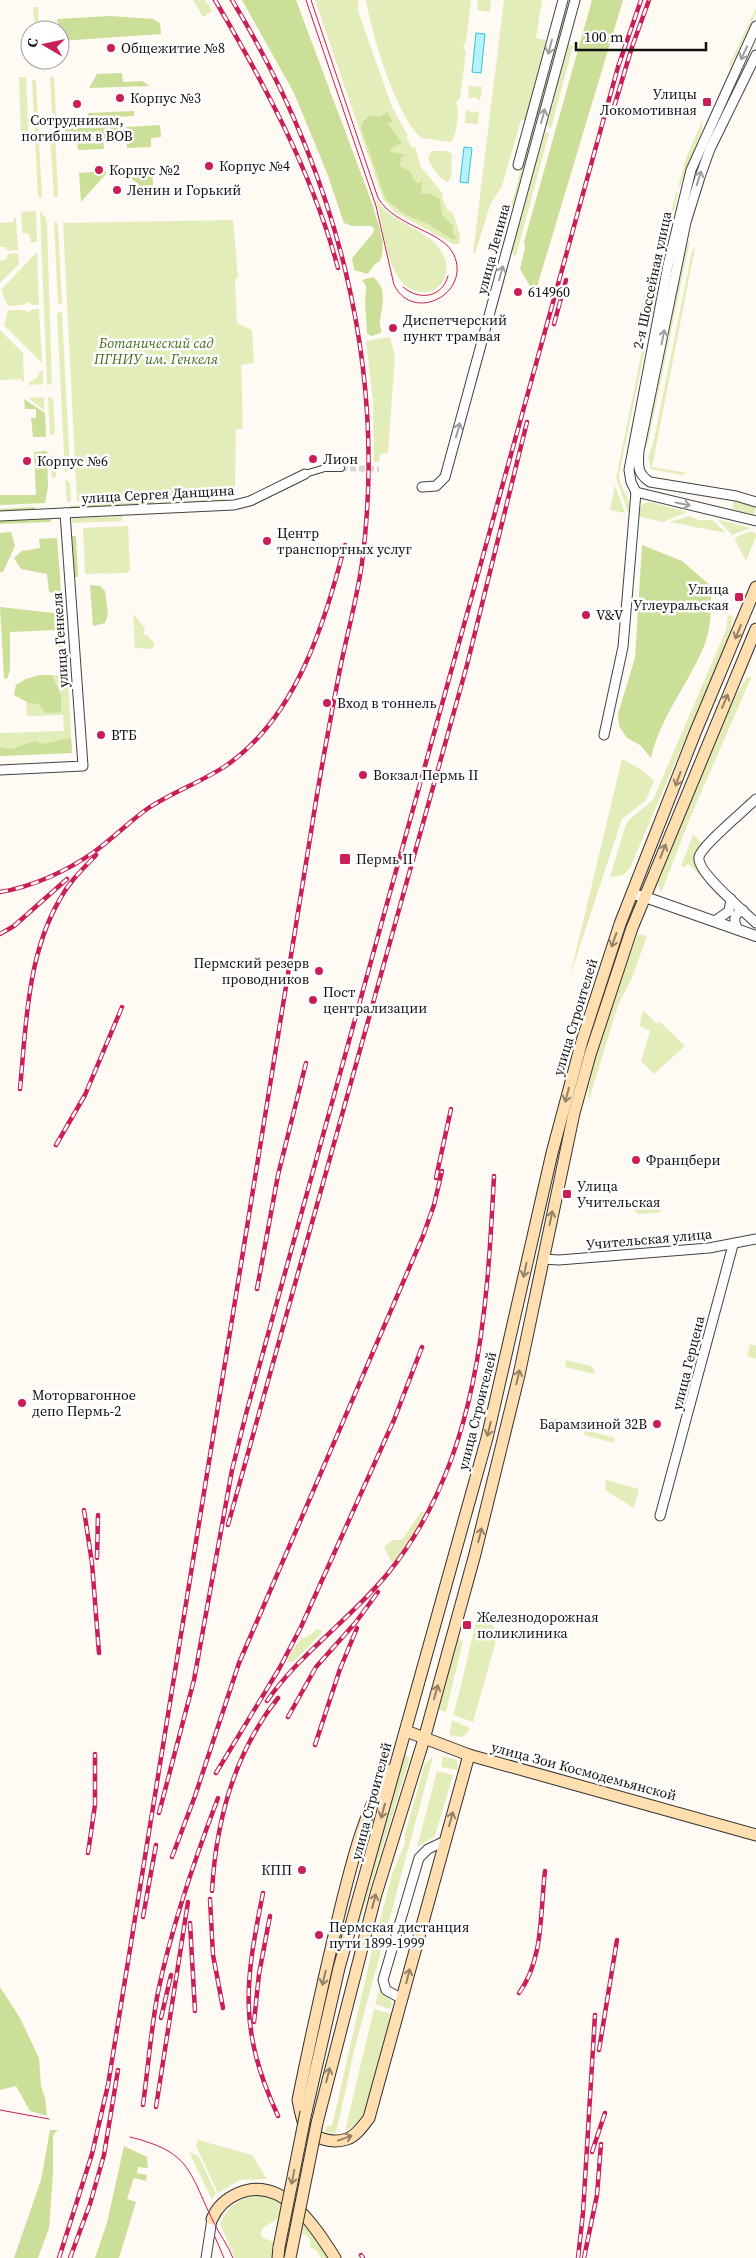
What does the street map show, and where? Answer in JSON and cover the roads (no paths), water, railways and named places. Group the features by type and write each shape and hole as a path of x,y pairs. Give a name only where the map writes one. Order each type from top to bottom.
{"main road":[{"name":"улица Строителей","path":"279,2252 306,2112 339,1968 495,1406 561,1119 597,992 632,894 695,733 756,587"},
{"name":"улица Строителей","path":"290,2258 317,2123 376,1894 424,1739 480,1536 519,1375 574,1113 590,1055 632,928 756,629"},
{"name":"улица Зои Космодемьянской","path":"406,1731 469,1755 756,1836"},
{"path":"397,1760 380,1786 366,1822 347,1883 315,2017 298,2100 305,2126 313,2134 330,2140 348,2139 356,2134 369,2118 469,1755"},
{"path":"212,2219 224,2203 243,2192 262,2189 275,2192 286,2198 301,2212 335,2258"}],"street":[{"path":"518,165 563,0"},
{"name":"улица Ленина","path":"422,487 436,486 445,477 575,0"},
{"name":"2-я Шоссейная улица","path":"636,492 631,482 629,470 680,209 691,170 756,26"},
{"path":"756,55 710,149 686,222 639,451 638,467 641,477 650,482 736,496 756,502"},
{"name":"улица Сергея Данщина","path":"0,516 242,504 305,474 325,468 341,468"},
{"path":"604,735 623,647 636,492 756,521"},
{"name":"улица Генкеля","path":"0,770 82,766 65,513"},
{"path":"756,799 707,845 699,854 698,860 700,867 712,881 756,923"},
{"path":"632,894 756,936"},
{"path":"715,921 729,910 731,898"},
{"path":"737,928 734,918 736,913 743,910"},
{"name":"Учительская улица","path":"543,1259 559,1260 733,1245 756,1239"},
{"name":"улица Герцена","path":"660,1516 733,1245"},
{"path":"402,1998 390,1994 383,1980 419,1858 428,1849 445,1841"},
{"path":"206,2258 212,2219"}],"water":[{"path":"476,33 485,34 481,73 472,72"},
{"path":"464,147 472,148 468,183 460,182"}],"tunnel":[{"path":"341,468 379,469"}],"tram line":[{"path":"306,0 376,206 394,285 403,296 414,302 426,303 438,299 448,291 455,281 457,269 454,255 440,240 396,216 378,198 311,0"},
{"path":"403,287 416,294 429,295 441,289 448,276"},
{"path":"0,2110 49,2119"},
{"path":"130,2137 165,2149 185,2165 233,2258"},
{"path":"215,2237 224,2258"}],"railway":[{"path":"215,0 252,64 286,130 315,198 338,268"},
{"path":"59,2258 92,2154 108,2085 318,786 360,576 368,489 367,415 359,342 345,271 325,200 299,131 268,65 232,0"},
{"path":"159,1813 194,1680 232,1470 246,1414 618,67 641,0"},
{"path":"614,107 632,47 649,0"},
{"path":"554,324 566,280"},
{"path":"228,1525 467,665 527,422"},
{"path":"0,892 37,882 84,859 147,809 227,765 251,745 272,721 290,695 304,666 328,606 345,545"},
{"path":"20,1089 30,991 41,943 49,921 64,893 96,855"},
{"path":"0,934 14,926 67,879"},
{"path":"56,1145 85,1095 122,1007"},
{"path":"257,1289 278,1175 306,1063"},
{"path":"436,1178 451,1109"},
{"path":"172,1857 195,1796 239,1663 423,1236 434,1205 442,1171"},
{"path":"267,1701 295,1667 375,1589 389,1572 419,1528 442,1482 460,1434 473,1383 487,1280 494,1176"},
{"path":"216,1773 279,1669 301,1627 394,1420 422,1347"},
{"path":"84,1510 92,1563 99,1653"},
{"path":"97,1558 98,1515"},
{"path":"288,1717 316,1667 356,1622 378,1592"},
{"path":"315,1745 340,1669 357,1628"},
{"path":"212,1891 218,1839 230,1789 250,1742 278,1698"},
{"path":"88,1853 95,1805 95,1754"},
{"path":"143,2105 153,2020 170,1942 200,1845 218,1798"},
{"path":"143,1917 156,1845"},
{"path":"519,1993 527,1980 537,1950 545,1871"},
{"path":"263,1893 252,1954 249,2006 256,2057 278,2116"},
{"path":"210,1899 213,1955 223,2008"},
{"path":"156,2107 188,1902"},
{"path":"254,2022 259,1974 270,1916"},
{"path":"190,1923 195,2011"},
{"path":"599,2050 617,1940"},
{"path":"161,2018 171,1975"},
{"path":"578,2258 583,2213 595,2015"},
{"path":"70,2258 90,2204 104,2155 118,2070"},
{"path":"592,2152 605,2113"},
{"path":"584,2258 597,2195 601,2144"}],"place":[{"name":"Общежитие №8","path":"111,48"},
{"name":"Корпус №3","path":"120,98"},
{"name":"Улицы Локомотивная","path":"707,102"},
{"name":"Сотрудникам, погибшим в ВОВ","path":"77,104"},
{"name":"Корпус №4","path":"209,166"},
{"name":"Корпус №2","path":"99,170"},
{"name":"Ленин и Горький","path":"117,190"},
{"name":"614960","path":"518,292"},
{"name":"Диспетчерский пункт трамвая","path":"393,328"},
{"name":"Лион","path":"313,459"},
{"name":"Корпус №6","path":"27,461"},
{"name":"Центр транспортных услуг","path":"267,541"},
{"name":"Улица Углеуральская","path":"739,597"},
{"name":"V&V","path":"586,615"},
{"name":"Вход в тоннель","path":"327,703"},
{"name":"ВТБ","path":"101,735"},
{"name":"Вокзал Пермь II","path":"363,775"},
{"name":"Пермь II","path":"345,859"},
{"name":"Пермский резерв проводников","path":"319,971"},
{"name":"Пост централизации","path":"313,1000"},
{"name":"Францбери","path":"636,1160"},
{"name":"Улица Учительская","path":"567,1194"},
{"name":"Моторвагонное депо Пермь-2","path":"22,1403"},
{"name":"Барамзиной 32В","path":"657,1424"},
{"name":"Железнодорожная поликлиника","path":"467,1625"},
{"name":"КПП","path":"302,1870"},
{"name":"Пермская дистанция пути 1899-1999","path":"319,1935"}],"park label":[{"name":"Ботанический сад ПГНИУ им. Генкеля","path":"156,352"}]}
